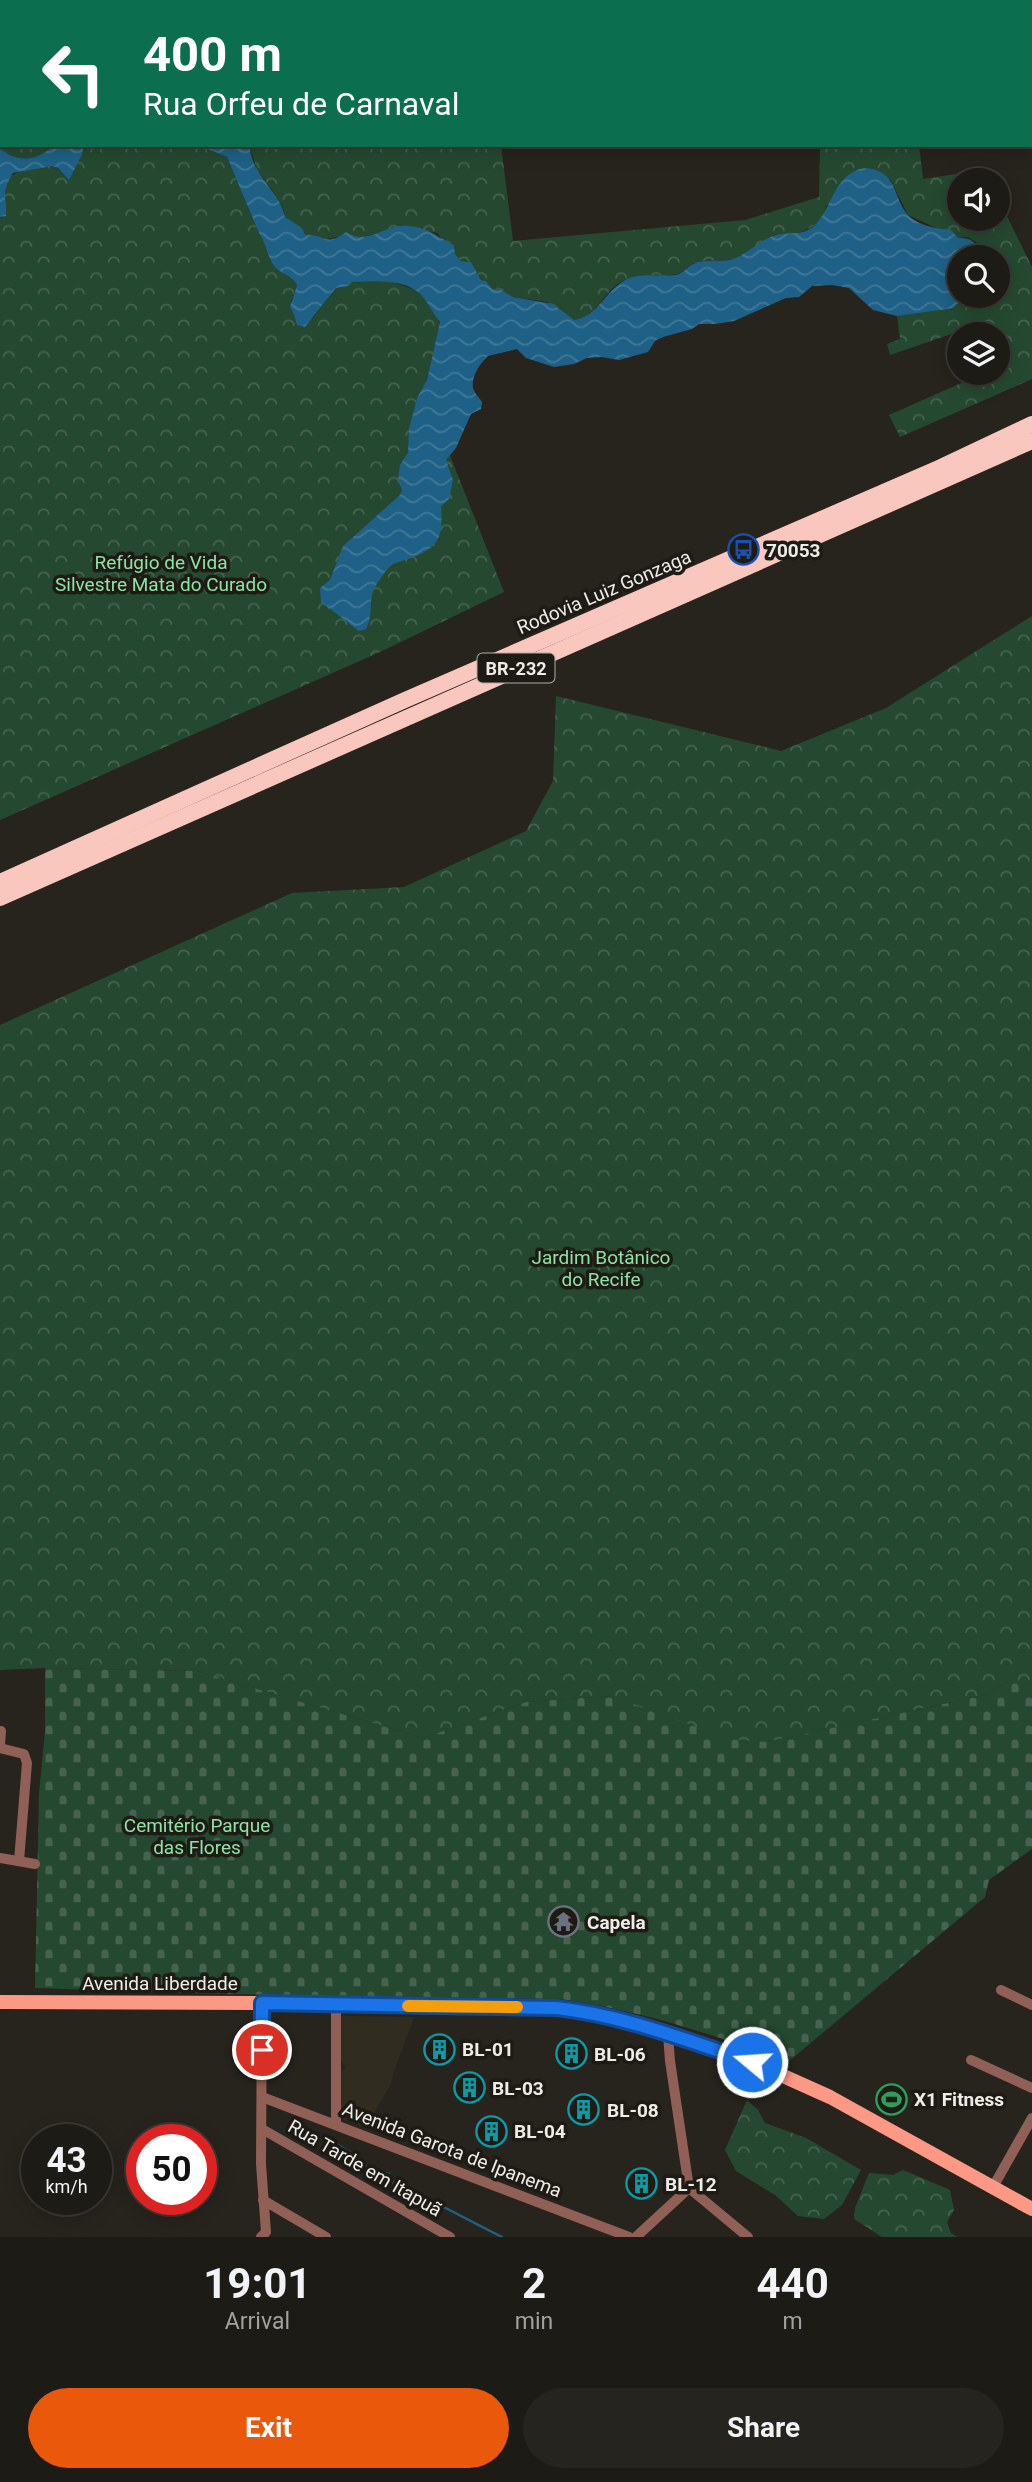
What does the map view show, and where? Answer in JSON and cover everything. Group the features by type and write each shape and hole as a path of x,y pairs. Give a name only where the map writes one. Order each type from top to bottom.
{"highway":[{"name":"Rodovia Luiz Gonzaga","path":"0,882 405,700 941,467 1032,424"},
{"name":"Rodovia Luiz Gonzaga","path":"0,898 1032,441"}],"main road":[{"name":"Avenida Liberdade","path":"0,2002 499,2002 585,2011 668,2034 752,2062 830,2097 1032,2209"}],"street":[{"path":"1,1731 0,1747 24,1754 27,1763 19,1861"},
{"path":"0,1858 35,1864"},
{"path":"1001,1990 1032,2005"},
{"path":"262,2003 263,2200 266,2235"},
{"path":"336,2004 336,2124"},
{"path":"668,2034 689,2188 748,2237"},
{"path":"971,2060 1032,2088"},
{"name":"Avenida Garota de Ipanema","path":"262,2097 629,2237"},
{"path":"993,2187 1032,2118"},
{"name":"Rua Tarde em Itapuã","path":"262,2129 450,2237"},
{"path":"636,2237 689,2188"},
{"path":"263,2200 324,2236"}],"shaded area":[{"path":"341,2016 414,2017 391,2084 365,2128 339,2118 340,2073 346,2067 340,2060"}],"green space":[{"path":"51,147 28,158 16,157 0,149"},
{"name":"Refúgio de Vida Silvestre Mata do Curado","path":"84,147 204,147 227,157 272,262 297,285 291,302 312,319 336,288 349,286 352,282 389,281 416,290 424,298 440,323 427,380 417,398 409,428 409,446 449,453 504,592 380,652 0,820 0,217 2,218 6,210 5,185 12,176 25,170 49,166 57,168 69,180"},
{"path":"250,147 501,147 513,241 745,220 819,197 820,147 919,147 923,179 947,175 947,231 1010,231 1010,222 1032,267 1032,379 900,437 889,415 957,385 1010,385 1010,322 947,322 947,335 890,355 887,344 900,339 897,316 947,304 947,308 1010,308 1010,245 978,245 967,237 958,238 908,215 890,179 826,206 822,217 809,229 775,235 734,259 699,262 677,274 626,279 613,288 588,315 574,320 547,302 513,297 501,290 492,289 486,281 481,280 471,262 461,261 455,254 454,245 443,240 437,233 402,226 364,239 341,236 322,240 312,235 305,236 285,217 283,208 257,170"},
{"name":"Jardim Botânico do Recife","path":"1032,616 1032,1682 1007,1682 985,1695 767,1742 730,1740 610,1696 526,1702 423,1738 197,1671 45,1668 0,1670 0,1025 292,893 404,887 526,831 553,781 556,696 781,751 886,708"},
{"name":"Cemitério Parque das Flores","path":"45,1668 197,1671 423,1738 526,1702 611,1696 730,1739 767,1742 985,1695 1007,1682 1032,1682 1032,1849 989,1880 985,1897 788,2062 676,2024 561,1999 218,1994 35,1988"},
{"path":"747,2100 758,2110 765,2123 806,2138 861,2170 842,2205 824,2219 798,2216 775,2195 736,2171 725,2150"},
{"path":"903,2170 950,2190 954,2210 947,2222 951,2233 957,2237 882,2237 854,2219 855,2208 869,2173 893,2175"}],"water":[{"path":"51,147 84,147 69,180 58,168 52,166 13,173 5,190 6,216 0,217 0,149 22,158 45,152"},
{"path":"204,147 250,147 259,173 280,203 285,217 302,228 305,235 333,239 346,232 362,237 400,226 422,229 454,245 455,254 461,261 471,262 481,280 486,281 492,289 501,290 513,297 553,304 574,320 590,313 623,281 632,277 677,274 697,262 736,258 776,235 808,230 821,218 841,182 857,170 872,169 887,177 905,211 914,220 947,229 958,238 968,239 976,245 947,245 947,308 953,308 897,316 873,310 849,288 812,286 799,297 786,298 734,321 699,324 692,329 663,337 655,341 648,352 619,360 587,358 574,364 554,367 526,358 517,349 488,356 473,379 474,392 482,402 481,409 471,414 456,448 446,460 453,480 449,499 441,506 441,526 437,540 419,555 390,566 373,591 366,629 359,631 321,602 320,588 330,580 343,546 400,495 400,465 408,453 409,428 417,398 427,380 440,322 421,295 406,286 388,282 352,282 349,286 336,288 305,327 297,325 290,307 297,285 277,269 227,157"}],"waterway":[{"path":"285,2131 303,2132 338,2145 359,2158 368,2169 389,2174 395,2187 430,2200 502,2237"}],"slow traffic":[{"path":"408,2006 517,2007"}],"place":[{"name":"70053","path":"743,550"},
{"name":"Capela","path":"564,1922"},
{"name":"BL-01","path":"439,2049"},
{"name":"BL-06","path":"571,2054"},
{"name":"BL-03","path":"469,2088"},
{"name":"X1 Fitness","path":"891,2099"},
{"name":"BL-08","path":"584,2110"},
{"name":"BL-04","path":"491,2131"},
{"name":"BL-12","path":"642,2184"}],"route":[{"path":"262,2050 262,2003 556,2008 585,2011 627,2021 752,2062"}]}
